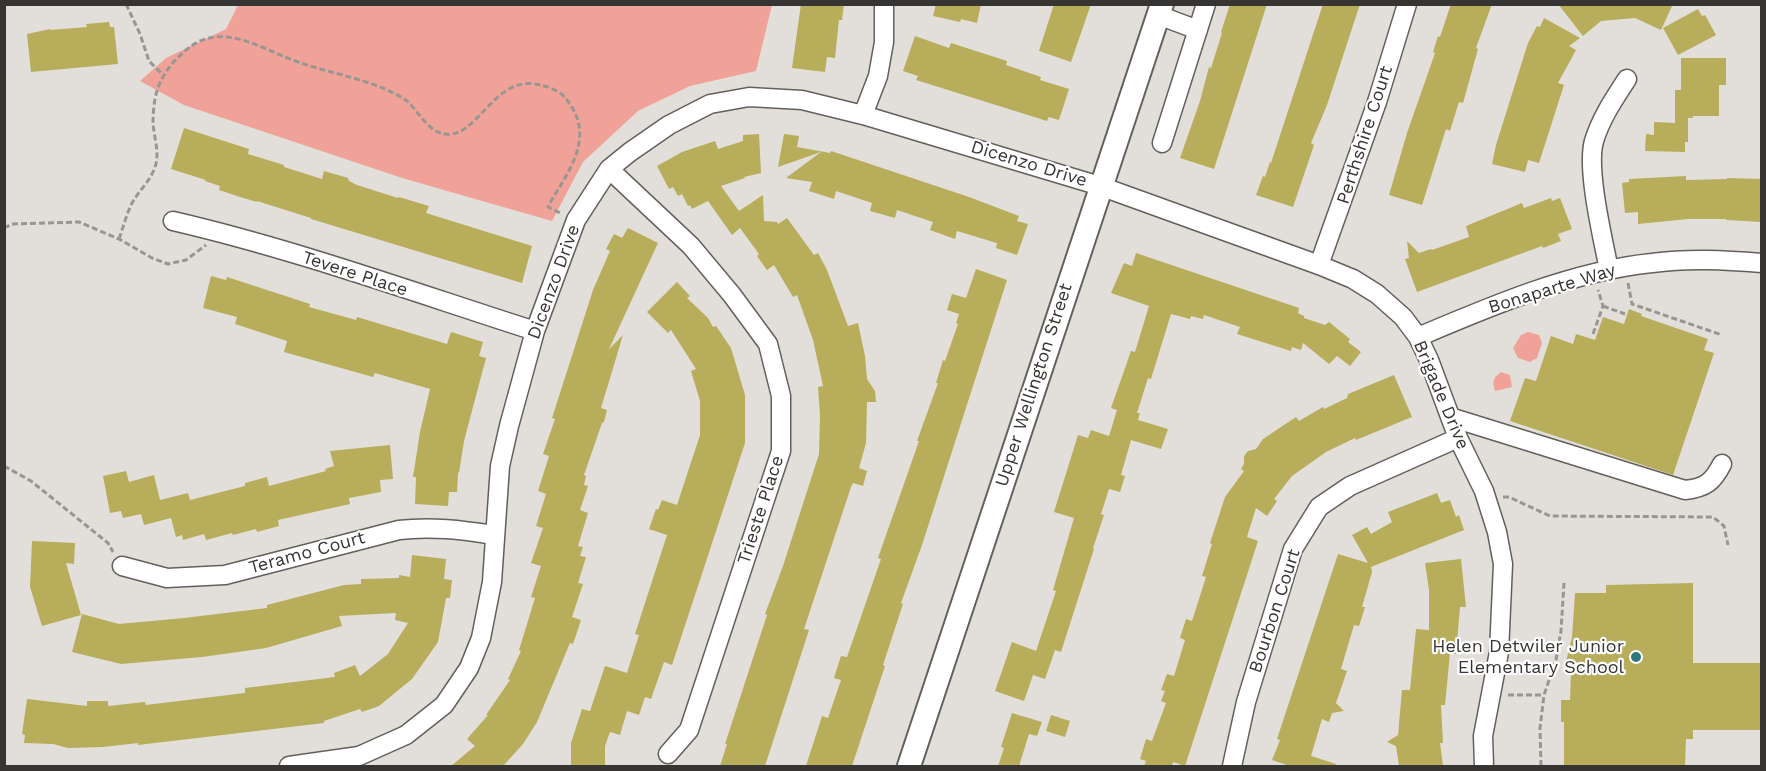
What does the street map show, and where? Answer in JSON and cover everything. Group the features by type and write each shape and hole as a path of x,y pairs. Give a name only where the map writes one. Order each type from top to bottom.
{"main road":[{"name":"Upper Wellington Street","path":"909,766 1160,10"}],"street":[{"path":"862,115 879,76 884,42 884,4"},
{"path":"1162,143 1206,4"},
{"name":"Perthshire Court","path":"1319,265 1377,102 1407,4"},
{"path":"1160,10 1198,30"},
{"path":"1609,270 1592,170 1593,143 1602,118 1627,79"},
{"name":"Dicenzo Drive","path":"289,766 359,756 406,735 444,705 469,668 481,638 492,582 500,465 535,331 576,220 609,169 630,152 669,125 710,104 749,97 802,100 862,115 1100,186"},
{"name":"Trieste Place","path":"609,169 691,246 732,295 768,344 781,396 781,450 689,730 668,754"},
{"name":"Brigade Drive","path":"1100,186 1353,279 1377,294 1402,317 1418,338 1429,360 1458,438 1486,498 1497,532 1503,564 1498,652 1483,736 1484,766"},
{"name":"Tevere Place","path":"173,221 213,230 535,331"},
{"name":"Bonaparte Way","path":"1418,338 1563,282 1609,270 1653,262 1712,259 1761,263"},
{"path":"1450,417 1685,490 1707,485 1715,478 1722,464"},
{"name":"Bourbon Court","path":"1232,766 1246,702 1293,549 1319,507 1350,486 1458,438"},
{"name":"Teramo Court","path":"122,566 168,578 225,575 384,533 408,529 450,529 494,536"}],"path":[{"path":"126,4 149,61 164,76"},
{"path":"119,239 131,206 150,180 156,166 158,157 153,121 156,93 166,69 193,44 210,36 226,36 246,41 298,62 381,87 401,96 428,125 446,135 466,127 504,91 515,85 532,82 549,87 566,98 579,118 581,138 575,157 548,207 576,220"},
{"path":"4,228 12,224 79,222 168,264 186,260 205,248 213,230"},
{"path":"1593,333 1603,306 1609,270"},
{"path":"1609,270 1632,304 1722,335"},
{"path":"1603,306 1625,314"},
{"path":"4,466 30,481 108,543 122,566"},
{"path":"1486,498 1509,497 1550,516 1713,517 1724,526 1728,544"},
{"path":"1541,766 1540,728 1544,695 1561,631 1564,582"},
{"path":"1491,696 1544,695"}],"shaded area":[{"path":"238,4 772,5 756,71 690,86 638,111 583,162 552,221 402,178 184,105 140,81 166,58 226,29"},
{"path":"1528,332 1539,335 1542,343 1537,358 1530,362 1518,358 1513,348 1521,335"},
{"path":"1501,372 1510,375 1512,387 1495,391 1494,380"}],"building":[{"path":"801,4 844,4 842,20 839,20 835,58 827,57 825,72 792,68"},
{"path":"936,4 981,4 977,23 933,16"},
{"path":"1054,4 1091,4 1071,62 1039,51"},
{"path":"1230,4 1267,4 1214,169 1180,158"},
{"path":"1323,4 1360,4 1327,105 1311,143 1314,145 1293,207 1256,195 1271,163"},
{"path":"1451,4 1492,4 1476,48 1478,49 1463,103 1459,102 1450,131 1446,129 1422,205 1389,195 1407,133 1435,53 1433,52 1438,36 1440,37"},
{"path":"1558,4 1673,4 1661,30 1635,18 1601,21 1583,36"},
{"path":"1698,9 1702,16 1705,15 1716,35 1678,55 1663,28"},
{"path":"1544,18 1580,38 1569,46 1576,50 1558,83 1564,85 1539,163 1528,160 1525,172 1492,164 1528,43"},
{"path":"109,22 110,27 114,27 118,64 31,72 27,34"},
{"path":"915,36 949,48 951,43 1007,61 1006,65 1041,77 1040,80 1069,89 1059,120 1049,117 1047,121 916,80 918,76 903,71"},
{"path":"1681,58 1726,58 1726,85 1719,85 1719,116 1688,118 1688,142 1685,142 1685,152 1645,151 1646,134 1654,135 1654,122 1675,123 1675,90 1681,90"},
{"path":"184,128 249,149 248,154 322,179 324,171 348,178 357,185 429,206 426,213 532,246 522,283 240,197 219,190 220,186 206,180 171,169"},
{"path":"759,134 761,173 721,186 739,211 763,195 764,221 778,224 787,218 814,255 818,253 827,270 848,326 858,323 867,379 875,391 876,402 867,402 866,443 859,468 867,471 863,486 853,483 851,487 804,629 809,630 765,766 720,766 767,615 765,614 819,454 818,387 823,386 813,340 797,295 793,297 774,265 767,270 757,256 759,254 740,228 732,235 708,201 692,209 682,194 678,196 673,187 669,189 657,166 682,152 715,141 718,149 743,141 743,135"},
{"path":"784,134 799,136 797,147 830,153 831,151 1019,216 1017,221 1028,224 1017,255 996,248 997,243 957,231 955,239 930,230 933,222 897,210 895,218 870,211 872,203 836,191 834,199 809,191 812,182 786,178 821,152 778,167"},
{"path":"1686,176 1686,180 1761,179 1761,222 1688,219 1638,224 1638,212 1625,213 1622,183 1629,182 1629,179"},
{"path":"1551,198 1552,201 1560,198 1572,229 1558,234 1561,241 1417,292 1405,259 1409,258 1407,241 1419,253 1432,250 1469,237 1466,226 1522,203 1524,208"},
{"path":"628,228 658,243 609,349 623,335 601,408 607,410 604,422 584,475 586,476 584,485 588,486 580,510 588,513 578,546 583,547 580,556 586,557 578,583 583,584 572,617 581,620 573,644 570,643 537,722 523,744 503,766 451,766 475,746 467,739 488,715 486,715 510,680 508,679 521,651 519,650 535,598 531,597 541,566 531,563 543,528 536,526 546,494 538,491 549,456 543,454 555,419 552,418 593,290 610,251 606,249 614,234 622,238"},
{"path":"1136,253 1299,308 1298,313 1304,318 1325,325 1329,322 1350,339 1348,342 1361,352 1350,366 1337,356 1329,364 1303,343 1301,350 1292,347 1291,351 1237,334 1240,327 1204,315 1203,319 1191,316 1190,319 1171,314 1151,379 1148,378 1137,413 1140,413 1138,420 1168,429 1161,449 1131,440 1121,475 1125,476 1120,492 1109,489 1094,549 1061,652 1055,650 1045,679 1033,675 1024,701 995,691 1012,642 1036,651 1056,591 1053,590 1074,518 1054,512 1078,435 1088,438 1091,430 1109,436 1117,410 1111,408 1131,351 1135,352 1149,306 1111,293 1124,263 1132,266"},
{"path":"976,269 1007,280 922,545 901,603 903,604 883,665 885,666 852,766 806,766 822,716 828,718 841,680 834,678 841,656 847,657 938,383 936,383 943,360 945,361 958,324 956,323 959,314 947,310 952,294 966,298"},
{"path":"211,276 226,280 227,277 310,304 309,307 356,320 357,317 447,344 451,332 483,342 479,356 486,358 464,441 457,492 449,492 448,506 415,504 416,477 413,477 430,389 375,373 373,377 284,352 287,341 235,324 237,317 203,308"},
{"path":"677,282 690,296 687,298 708,318 713,327 716,326 731,348 745,395 745,443 672,665 664,662 651,699 645,697 639,715 627,711 620,735 610,732 605,746 605,766 571,766 571,743 582,709 590,711 605,666 627,673 639,635 635,634 667,535 649,529 662,500 677,505 700,435 700,401 691,371 696,369 671,330 668,333 647,312"},
{"path":"1629,309 1642,314 1641,316 1708,339 1704,350 1714,353 1673,475 1510,421 1525,378 1536,381 1551,336 1573,344 1576,334 1595,340 1603,317 1624,324"},
{"path":"1394,375 1412,417 1356,440 1355,438 1326,452 1292,476 1274,499 1277,501 1267,516 1256,508 1247,537 1258,541 1185,766 1173,762 1172,766 1144,766 1146,761 1140,759 1146,739 1152,741 1166,703 1161,701 1165,691 1161,690 1167,674 1174,676 1185,640 1180,638 1186,619 1192,621 1206,577 1202,576 1212,544 1210,543 1225,497 1244,471 1241,469 1244,456 1248,451 1256,449 1263,439 1296,417 1299,421 1323,407 1324,409 1347,398 1348,394"},
{"path":"390,445 393,479 380,480 381,492 349,498 350,504 278,520 279,526 257,532 256,529 233,535 232,533 206,540 204,534 183,540 182,535 176,537 171,518 144,525 141,514 123,518 121,511 110,513 103,476 126,471 129,482 154,475 160,500 188,493 190,500 245,486 245,483 267,477 269,486 326,471 325,469 334,466 330,451"},
{"path":"1437,493 1441,503 1450,500 1456,517 1459,515 1464,530 1371,567 1372,572 1362,607 1365,607 1359,626 1354,625 1341,669 1347,671 1336,703 1344,711 1332,713 1329,722 1322,719 1311,756 1336,764 1335,766 1290,766 1272,760 1338,554 1368,563 1352,535 1367,527 1371,534 1392,522 1388,512"},
{"path":"32,541 75,543 74,564 66,563 81,615 42,626 30,587"},
{"path":"412,555 446,559 444,579 452,580 450,598 446,598 438,642 412,679 379,706 362,712 360,709 324,721 324,723 138,745 138,743 68,748 53,744 24,743 25,735 22,734 27,699 87,706 87,701 108,701 108,706 145,702 146,705 245,693 245,688 335,677 334,673 355,665 360,676 388,654 408,623 395,620 396,613 339,616 342,626 266,648 202,657 121,664 72,652 82,614 119,624 267,608 267,605 344,585 361,584 361,579 399,578 399,575 410,577"},
{"path":"1461,559 1466,607 1460,607 1456,654 1450,653 1445,705 1441,705 1443,743 1440,743 1443,766 1399,766 1396,746 1387,742 1398,735 1402,690 1410,690 1416,629 1429,630 1429,590 1425,563"},
{"path":"1693,583 1693,663 1761,663 1761,730 1693,730 1693,739 1686,739 1685,766 1564,766 1564,722 1561,722 1561,700 1570,700 1571,671 1564,670 1572,637 1575,593 1606,593 1606,585"},
{"path":"1012,713 1042,722 1037,736 1029,734 1019,766 998,766 1004,748 1001,747"},
{"path":"1051,715 1070,721 1065,737 1046,731"}],"place":[{"name":"Helen Detwiler Junior Elementary School","path":"1636,657"}]}
